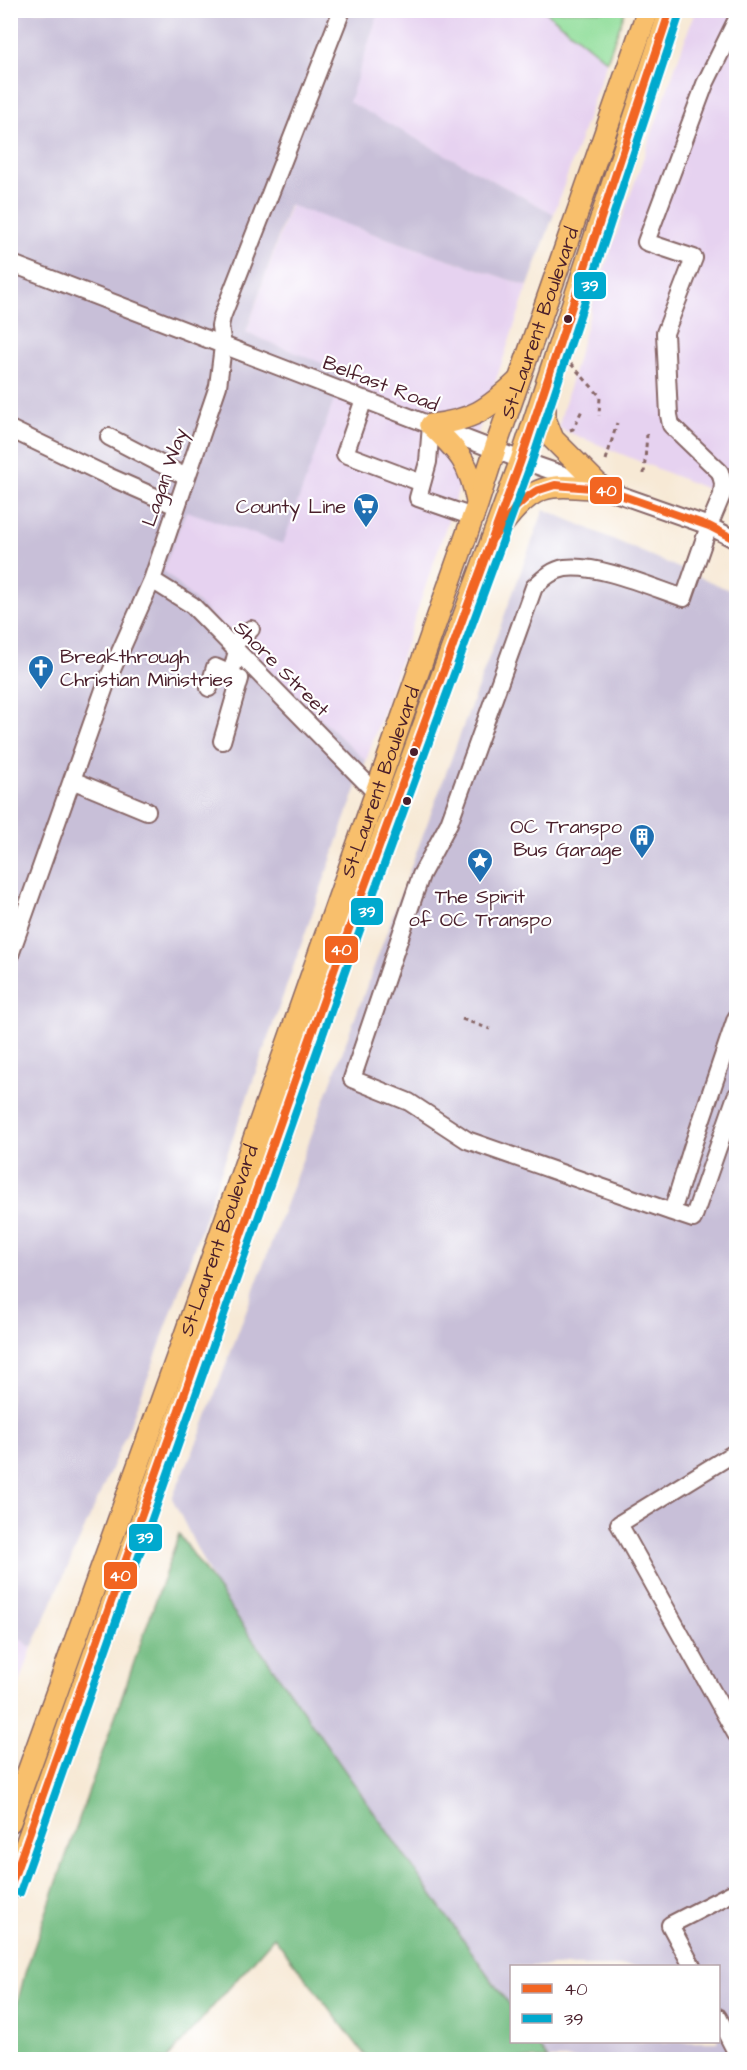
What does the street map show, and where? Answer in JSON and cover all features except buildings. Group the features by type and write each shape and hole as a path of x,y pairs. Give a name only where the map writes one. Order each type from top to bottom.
{"main road":[{"name":"St-Laurent Boulevard","path":"10,1822 181,1346 475,512 648,10"},
{"name":"St-Laurent Boulevard","path":"10,1889 342,948 521,460 670,10"},
{"path":"431,425 457,422 479,412 498,400 520,378"},
{"path":"545,390 545,419 553,438 603,489"},
{"path":"431,425 467,466 472,477 475,512"},
{"path":"492,539 515,508 536,491 555,485 603,489"}],"street":[{"name":"Lagan Way","path":"12,948 107,681 152,580 218,386 223,346 220,326 222,317 342,10"},
{"path":"736,21 705,84 646,242 694,258 665,333 669,415 671,425 679,433 728,470 723,483 722,495 684,598 616,576 565,568 550,573 534,587 449,823 421,875 352,1079 409,1102 467,1140 693,1219 736,1096"},
{"name":"Belfast Road","path":"10,263 521,460 709,526 736,540"},
{"path":"364,399 345,454 422,483"},
{"path":"431,425 428,462 418,498 475,512"},
{"path":"10,429 176,506"},
{"path":"109,437 186,477"},
{"name":"Shore Street","path":"152,580 192,605 376,793"},
{"path":"231,674 234,648 251,629"},
{"path":"209,688 215,667 240,679 222,741"},
{"path":"72,780 147,811"},
{"path":"672,1212 736,1018"},
{"path":"736,1452 619,1524 736,1734"},
{"path":"691,1965 670,1925 736,1891"},
{"path":"720,2021 736,2052"}],"path":[{"path":"568,360 600,396 599,416"},
{"path":"565,433 573,429 582,410"},
{"path":"606,460 617,423"},
{"path":"644,474 647,434"},
{"path":"462,1019 490,1029"}],"shaded area":[{"path":"10,11 379,11 349,102 554,214 528,286 289,205 246,333 344,372 283,544 186,511 163,570 366,761 152,1367 125,1437 32,1648 10,1631"},
{"path":"379,11 545,11 607,61 554,214 348,102"},
{"path":"695,11 736,11 736,501 558,428 595,295"},
{"path":"290,205 528,286 366,761 163,570 186,511 330,407 344,373 246,333"},
{"path":"544,509 736,593 736,2059 532,2059 520,2043 720,2043 720,1965 510,1965 510,2030 232,1620 172,1498 200,1435"},
{"path":"11,1631 32,1648 11,1709"}],"green space":[{"path":"545,11 625,11 607,61"},
{"path":"179,1534 510,2007 510,2043 536,2043 548,2059 368,2059 274,1937 167,2059 11,2059 11,2028 25,1973"}],"transit line":[{"name":"40","path":"10,1888 342,948 521,460 670,10"},
{"name":"39","path":"20,1893 352,952 531,464 680,13"},
{"name":"40","path":"491,541 515,508 526,498 536,491 555,485 603,489 709,526 736,540"}],"place":[{"name":"County Line","path":"366,529"},
{"name":"Breakthrough Christian Ministries","path":"41,691"},
{"name":"OC Transpo Bus Garage","path":"642,860"},
{"name":"The Spirit of OC Transpo","path":"480,884"}]}
